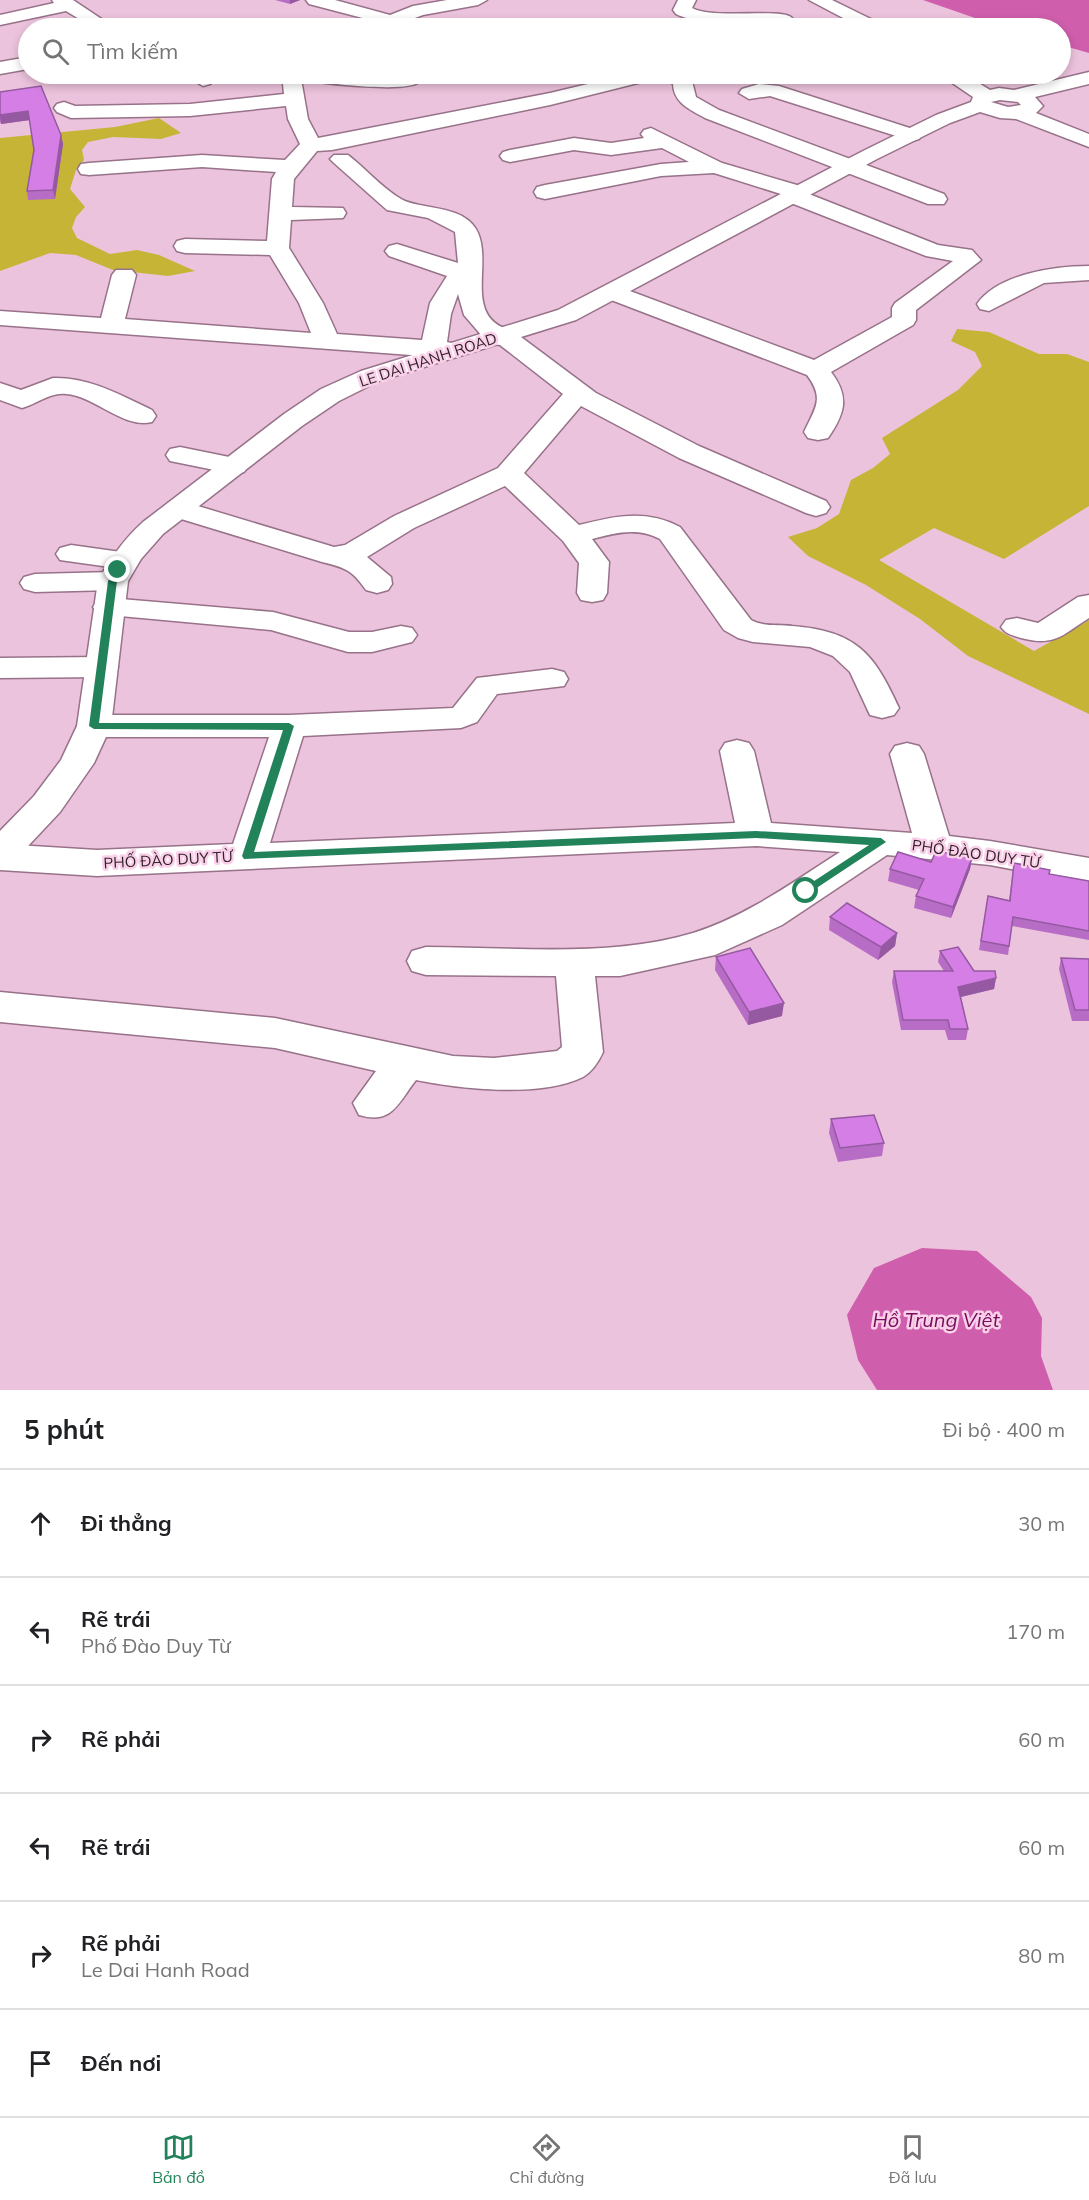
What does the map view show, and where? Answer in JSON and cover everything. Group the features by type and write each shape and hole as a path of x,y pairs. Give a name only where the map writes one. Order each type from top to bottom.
{"street":[{"path":"315,0 381,18"},
{"path":"399,18 441,3 478,0"},
{"path":"687,0 682,10 716,18"},
{"path":"818,0 855,18"},
{"path":"0,20 65,1 91,18"},
{"path":"411,13 424,18"},
{"path":"0,68 18,65"},
{"path":"1071,83 1089,78"},
{"path":"292,84 300,125 311,145"},
{"path":"327,340 311,303 278,248 281,187 290,167 311,145 332,144 550,99 611,84"},
{"path":"682,84 683,93 704,110 936,199"},
{"path":"970,84 1081,137"},
{"path":"1007,103 1069,84"},
{"path":"1007,103 1089,88"},
{"path":"749,93 772,90 921,131"},
{"path":"64,108 70,112 123,113 189,110 294,99"},
{"name":"LE DAI HANH ROAD","path":"113,594 137,542 293,420 330,395 370,376 443,349 500,337 567,315 614,293 851,165 921,131 1007,103"},
{"path":"510,156 574,144 610,149 658,138 714,166 797,195 934,251 964,255 969,260 904,308 904,320 816,370"},
{"path":"341,159 387,200 395,204 434,212 464,228 468,236 465,272 468,303 474,315 500,337 578,393 689,452 816,507"},
{"path":"89,169 202,161 290,167"},
{"path":"545,192 662,170 714,166"},
{"path":"280,211 332,209"},
{"path":"185,246 278,248"},
{"path":"397,251 465,272"},
{"path":"0,318 111,326 205,340 327,340 443,349 437,315 451,284 465,272"},
{"path":"989,304 1025,280 1056,273 1089,273"},
{"path":"111,326 124,275"},
{"path":"614,293 816,370 831,388 832,398 818,432"},
{"path":"7,401 51,387 66,386 80,388 143,416"},
{"path":"178,509 333,556 345,555 404,522 508,474 578,393"},
{"path":"180,455 234,466"},
{"path":"508,474 573,535 594,562 591,593"},
{"path":"573,535 632,522 658,525 670,533 735,623 745,632 811,636 849,652 863,666 882,708"},
{"path":"71,554 113,594 218,628"},
{"path":"345,555 376,577 377,584"},
{"path":"35,583 273,621 348,642 372,642 401,635"},
{"path":"0,855 47,804 76,763 94,726 113,594"},
{"path":"1017,627 1042,634 1089,604"},
{"path":"0,668 102,668"},
{"path":"94,726 289,726 461,718 469,713 482,688 489,685 552,679"},
{"path":"248,856 289,726"},
{"path":"737,751 756,834"},
{"path":"907,754 934,847"},
{"name":"PHỐ ĐÀO DUY TỪ","path":"0,855 97,863 756,834 881,842 990,853 1089,871"},
{"path":"426,961 574,963 639,960 701,945 769,916 881,842"},
{"path":"0,1007 275,1033 453,1072 494,1074 533,1072 569,1065 583,1052 574,963"},
{"path":"374,1103 407,1061"}],"shaded area":[{"path":"159,118 181,133 161,139 113,137 88,142 82,150 84,160 76,170 70,189 85,207 76,217 72,228 77,238 110,254 137,250 159,255 195,271 168,276 113,270 76,255 50,253 0,271 0,138 115,127"},
{"path":"957,329 989,332 1039,354 1067,354 1089,362 1089,506 1004,559 934,528 879,560 1034,651 1089,620 1089,714 968,656 920,619 866,585 808,556 788,537 817,528 839,514 851,480 873,468 890,454 882,438 958,390 982,366 975,352 951,341"}],"water":[{"path":"923,0 1089,0 1089,53 1071,48 1071,18 975,18"},
{"name":"Hồ Trung Việt","path":"922,1248 977,1251 1031,1297 1042,1318 1041,1356 1053,1390 877,1390 858,1360 847,1315 874,1268"}],"building":[{"path":"41,86 61,135 53,190 27,191 34,150 28,111 0,115 0,92"},
{"path":"936,851 972,858 953,907 916,896 924,879 890,869 898,852 931,862"},
{"path":"1014,863 1050,870 1049,874 1089,881 1089,931 1013,917 1009,946 981,941 988,896 1010,901"},
{"path":"847,903 897,933 881,947 830,917"},
{"path":"958,947 974,971 995,971 996,978 958,987 968,1029 950,1029 948,1020 903,1020 894,971 953,971 940,951"},
{"path":"750,948 784,1003 749,1012 716,957"},
{"path":"1061,958 1089,959 1089,1010 1075,1010"},
{"path":"874,1115 884,1143 840,1148 831,1119"}],"route":[{"path":"118,570 113,581 94,726 289,726 248,856 756,834 881,842 806,891"}]}
